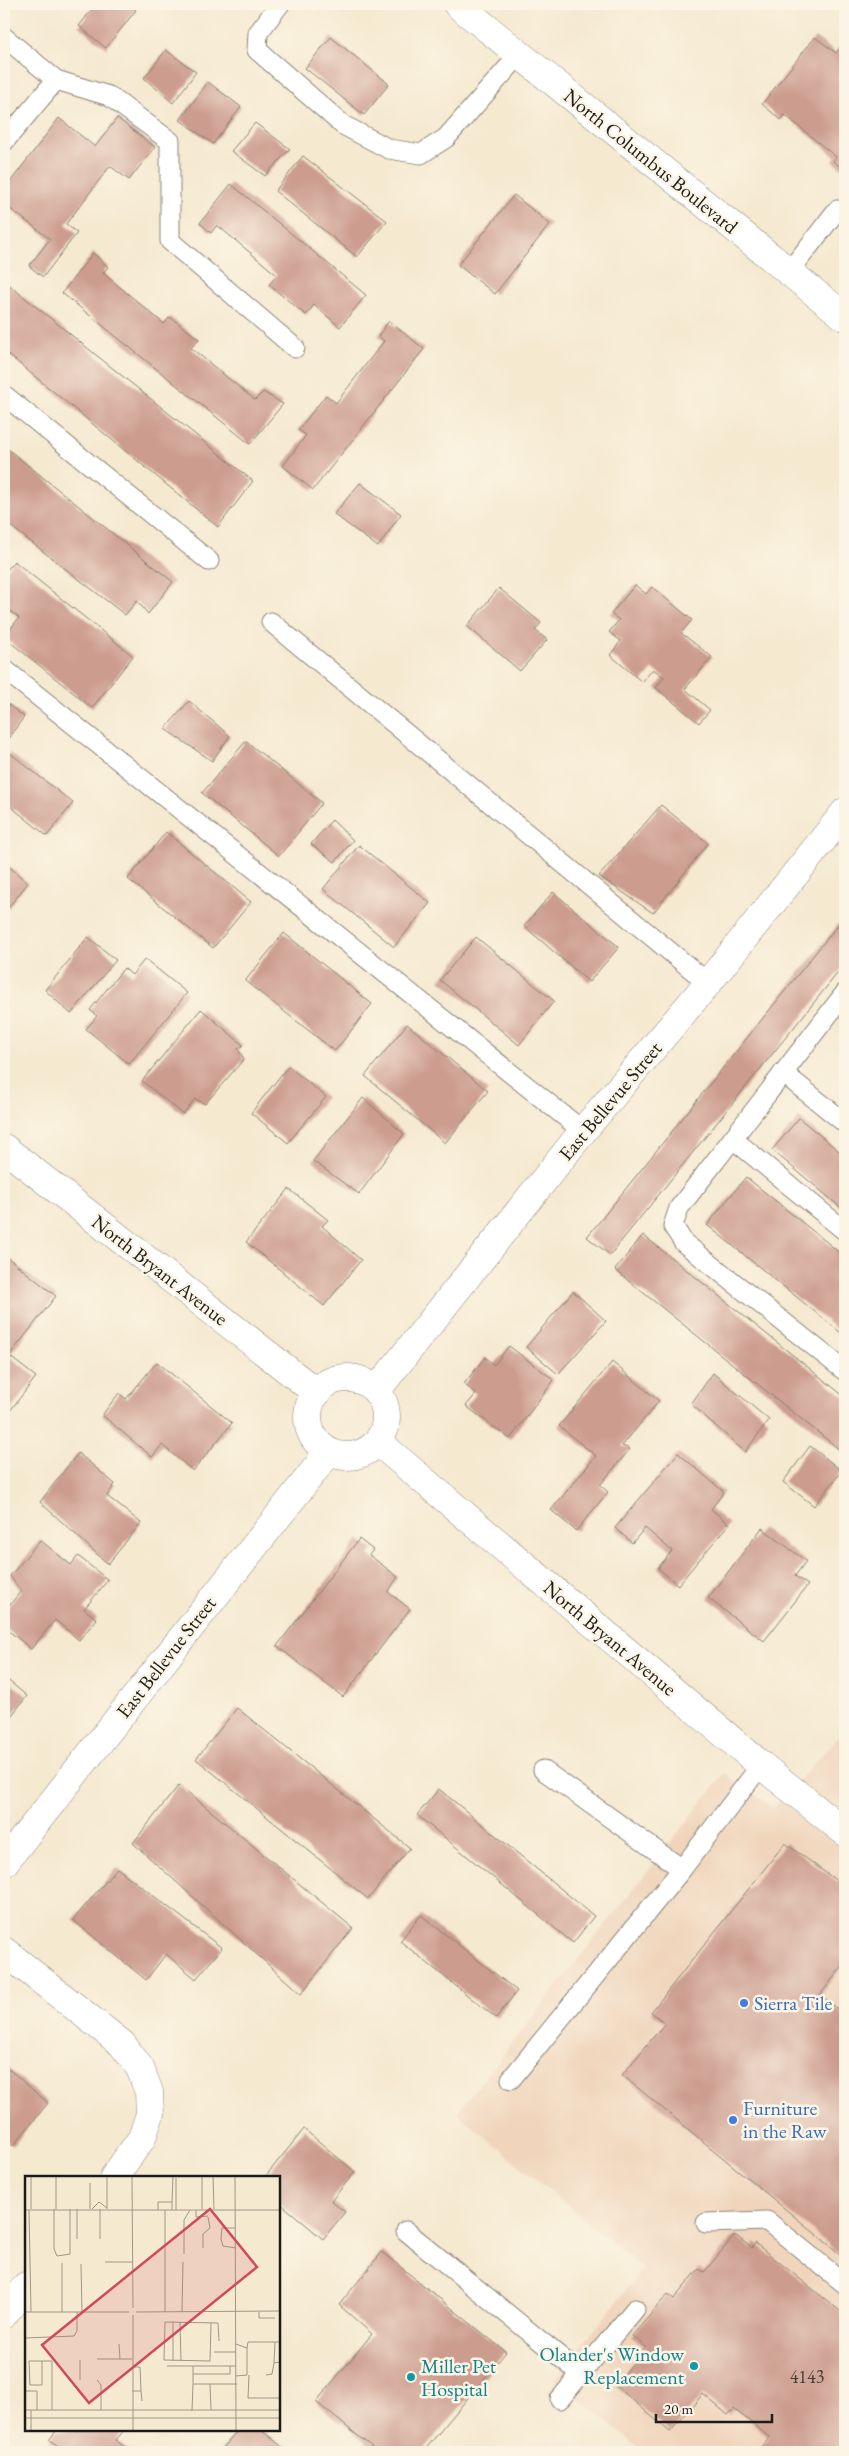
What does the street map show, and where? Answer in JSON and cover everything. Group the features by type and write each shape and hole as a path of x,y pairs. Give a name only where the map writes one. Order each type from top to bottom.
{"street":[{"name":"North Columbus Boulevard","path":"457,4 845,317"},
{"name":"East Bellevue Street","path":"376,1391 583,1131 708,983 845,812"},
{"name":"North Bryant Avenue","path":"4,1148 317,1393"},
{"path":"346,1379 362,1382 376,1391 382,1400 386,1416 383,1432 378,1442 367,1451 355,1456 341,1456 329,1452 319,1445 309,1425 308,1414 317,1393 335,1381 346,1379"},
{"name":"North Bryant Avenue","path":"378,1442 761,1765 842,1822"},
{"name":"East Bellevue Street","path":"4,1863 329,1452"},
{"path":"4,1951 122,2044 140,2068 149,2092 150,2114 142,2138 115,2176"},
{"path":"4,2314 25,2287"}],"lane":[{"path":"280,4 258,33 257,50 343,125 389,149 421,154 446,138 520,54"},
{"path":"4,37 56,80 110,96 170,141 170,241 295,348"},
{"path":"4,142 56,80"},
{"path":"789,272 837,210"},
{"path":"4,395 209,561"},
{"path":"271,622 708,983"},
{"path":"4,669 583,1131"},
{"path":"845,993 680,1208 673,1226 684,1242 845,1371"},
{"path":"783,1073 845,1123"},
{"path":"733,1139 845,1231"},
{"path":"511,2079 682,1869 761,1765"},
{"path":"543,1770 682,1869"},
{"path":"706,2223 766,2221 845,2284"},
{"path":"406,2231 581,2374"},
{"path":"560,2399 635,2309"}],"shaded area":[{"path":"845,1730 845,2452 644,2452 555,2379 643,2269 457,2113 725,1773 773,1808"}],"building":[{"path":"96,4 128,4 136,10 106,48 79,26"},
{"path":"331,37 389,84 364,115 305,68"},
{"path":"815,37 836,53 845,41 845,171 833,161 836,157 785,115 781,120 762,104"},
{"path":"166,50 196,72 173,103 144,78"},
{"path":"208,82 241,107 213,144 180,120"},
{"path":"59,118 95,147 117,118 155,147 129,180 110,166 66,224 77,233 43,277 29,266 50,239 4,204 4,190"},
{"path":"255,123 290,149 265,176 231,151"},
{"path":"303,156 387,221 357,257 275,191"},
{"path":"231,184 366,295 340,327 314,305 306,315 269,285 277,275 217,225 211,233 200,223"},
{"path":"514,195 550,224 495,294 458,265"},
{"path":"93,253 108,267 103,273 164,324 170,317 199,339 191,348 255,400 263,392 283,404 250,444 62,293"},
{"path":"4,281 253,481 218,527 4,351"},
{"path":"389,321 424,349 313,490 283,466 306,435 298,430 326,395 336,403 384,341 378,336"},
{"path":"4,446 173,582 148,614 137,601 125,615 4,521"},
{"path":"360,483 401,514 378,547 334,514"},
{"path":"14,561 133,656 92,708 4,637 19,618 4,606 4,574"},
{"path":"635,585 646,594 652,587 692,620 681,633 712,657 685,689 710,710 699,723 656,688 664,677 653,669 642,682 610,655 621,641 609,632 619,620 611,614"},
{"path":"499,588 541,623 535,630 547,640 520,671 467,626"},
{"path":"4,701 24,717 4,744"},
{"path":"189,701 230,736 212,761 165,729"},
{"path":"246,741 322,803 279,856 202,793"},
{"path":"10,753 73,803 47,836 4,801 4,760"},
{"path":"661,805 708,843 653,913 599,876"},
{"path":"332,820 353,840 335,862 311,844"},
{"path":"166,832 251,902 213,948 128,879"},
{"path":"359,845 430,903 394,947 323,889"},
{"path":"4,862 28,883 4,913"},
{"path":"553,892 619,947 589,982 524,926"},
{"path":"845,916 845,964 610,1255 587,1237"},
{"path":"284,933 372,1004 335,1051 245,981"},
{"path":"88,937 116,960 71,1014 45,990"},
{"path":"476,937 554,1001 519,1045 440,980"},
{"path":"145,959 187,993 129,1064 86,1029 97,1016 90,1010 124,968 132,975"},
{"path":"201,1009 243,1045 238,1049 244,1059 205,1104 195,1099 183,1114 142,1081"},
{"path":"407,1024 488,1091 445,1143 365,1076"},
{"path":"288,1066 326,1097 288,1143 251,1113"},
{"path":"363,1098 404,1134 359,1194 313,1161"},
{"path":"799,1118 845,1156 845,1211 772,1150"},
{"path":"746,1177 845,1257 845,1336 707,1225"},
{"path":"289,1189 328,1220 322,1226 361,1260 324,1306 246,1242"},
{"path":"643,1235 845,1397 845,1454 615,1270"},
{"path":"7,1257 56,1296 9,1356 36,1377 6,1416 4,1414 4,1261"},
{"path":"573,1291 606,1321 558,1374 526,1347"},
{"path":"509,1346 554,1380 510,1439 466,1406 476,1394 464,1384 485,1357 494,1365"},
{"path":"157,1362 232,1423 193,1471 162,1445 152,1457 102,1415 119,1393 126,1399"},
{"path":"612,1362 659,1401 622,1446 630,1449 600,1485 608,1492 576,1531 551,1510 596,1456 559,1426"},
{"path":"713,1373 769,1420 745,1452 691,1404"},
{"path":"810,1446 842,1471 814,1506 783,1482"},
{"path":"78,1453 115,1484 107,1496 141,1523 108,1564 40,1502"},
{"path":"678,1453 724,1492 711,1509 729,1524 678,1585 658,1568 672,1551 645,1528 632,1543 615,1528"},
{"path":"762,1528 806,1561 795,1576 808,1585 764,1641 708,1598"},
{"path":"359,1539 373,1550 369,1555 398,1577 388,1592 410,1609 343,1697 277,1646"},
{"path":"40,1540 71,1565 78,1556 108,1580 84,1609 97,1619 79,1640 55,1620 31,1649 4,1627 4,1612 21,1591 10,1576"},
{"path":"4,1677 27,1696 4,1725"},
{"path":"237,1708 410,1848 368,1899 196,1759"},
{"path":"179,1785 353,1928 301,1994 133,1843"},
{"path":"439,1789 594,1916 573,1943 417,1815"},
{"name":"Sierra Tile","path":"785,1843 845,1887 845,1963 820,1995 845,2015 845,2258 622,2075 665,2023 651,2012"},
{"path":"117,1868 222,1948 196,1979 166,1954 146,1980 73,1920"},
{"path":"421,1915 517,1991 496,2018 400,1941"},
{"path":"4,2065 48,2103 13,2146 4,2138"},
{"path":"304,2129 355,2172 331,2201 345,2212 323,2239 280,2203 280,2176 266,2176"},
{"path":"735,2235 752,2248 755,2243 845,2315 845,2452 757,2452 769,2437 734,2409 728,2415 703,2394 670,2432 615,2385 646,2347 632,2336 668,2294 674,2299 699,2269 704,2272"},
{"name":"Miller Pet Hospital","path":"382,2252 506,2352 423,2452 378,2452 316,2402 372,2334 339,2305"},
{"path":"56,2431 123,2431 116,2440 131,2452 68,2452 49,2440"},
{"path":"237,2431 262,2431 289,2452 220,2452"}],"place":[{"name":"Sierra Tile","path":"744,2003"},
{"name":"Furniture in the Raw","path":"733,2120"},
{"name":"Olander's Window Replacement","path":"694,2366"},
{"name":"Miller Pet Hospital","path":"411,2377"}]}
